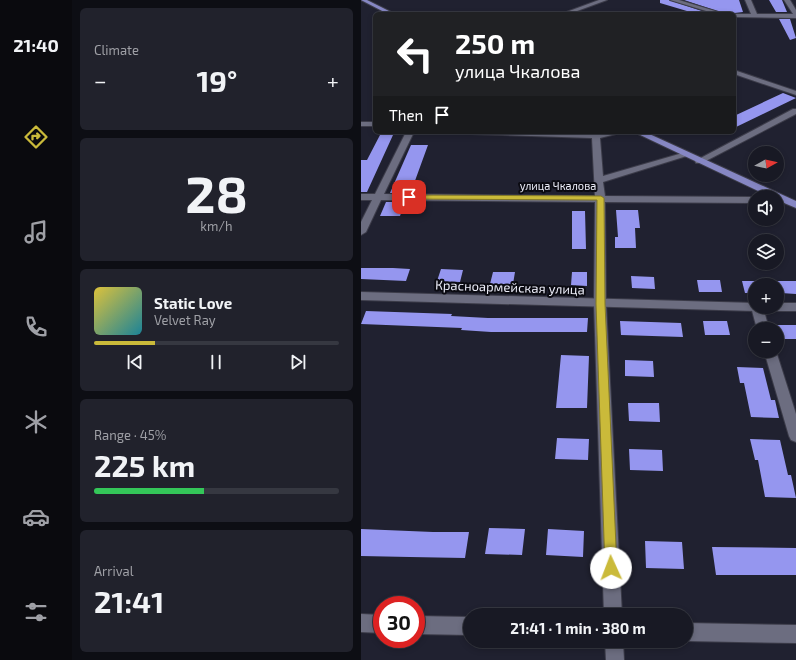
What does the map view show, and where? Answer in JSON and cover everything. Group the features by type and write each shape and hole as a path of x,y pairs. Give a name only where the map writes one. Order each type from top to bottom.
{"main road":[{"path":"363,0 388,12"},
{"path":"642,134 792,203"}],"street":[{"path":"571,12 604,0"},
{"path":"673,0 715,12"},
{"path":"748,0 755,16"},
{"path":"736,15 796,16 787,0"},
{"path":"736,73 796,93"},
{"path":"699,161 796,111"},
{"path":"361,124 373,124"},
{"path":"361,232 409,134"},
{"path":"596,134 601,198 600,304 613,608"},
{"path":"599,180 687,155"},
{"name":"улица Чкалова","path":"361,197 748,200"},
{"name":"Красноармейская улица","path":"361,296 600,304 748,307"},
{"path":"784,307 796,307"},
{"path":"772,358 796,436"},
{"path":"361,623 373,624"},
{"path":"425,625 463,626"},
{"path":"693,632 796,634"},
{"path":"614,648 615,660"}],"building":[{"path":"660,0 669,0 705,12 690,12 660,3"},
{"path":"684,0 739,0 743,12 720,12"},
{"path":"769,0 782,0 787,12 776,12"},
{"path":"779,19 790,19 796,38 790,40"},
{"path":"783,93 796,98 736,127 736,115"},
{"path":"380,135 393,135 367,192 361,192 361,160 367,160"},
{"path":"411,145 428,145 412,189 410,189 409,193 390,193"},
{"path":"386,202 405,202 400,216 380,216"},
{"path":"616,210 638,210 640,228 635,228 636,248 615,248 615,237 618,237"},
{"path":"572,211 585,211 586,249 572,249"},
{"path":"361,268 410,269 406,281 361,279"},
{"path":"441,269 463,270 460,282 437,281"},
{"path":"493,272 515,272 513,284 490,284"},
{"path":"572,272 587,272 587,286 571,285"},
{"path":"631,276 654,277 655,289 632,288"},
{"path":"697,280 720,280 722,292 699,292"},
{"path":"742,281 748,281 748,293 745,293"},
{"path":"784,281 796,281 796,294 784,293"},
{"path":"366,311 452,314 451,316 488,318 588,318 587,332 491,332 461,330 462,328 361,324"},
{"path":"620,321 681,323 683,337 621,335"},
{"path":"703,321 727,321 730,335 705,335"},
{"path":"784,325 796,325 796,339 784,339"},
{"path":"561,355 589,356 587,408 556,408"},
{"path":"625,360 653,361 654,377 625,376"},
{"path":"737,367 763,368 771,400 775,400 779,418 751,417 744,383 740,383"},
{"path":"628,403 659,403 660,422 629,421"},
{"path":"557,438 589,439 588,460 555,459"},
{"path":"750,439 780,440 788,475 791,475 796,498 765,497 758,460 755,460"},
{"path":"629,449 662,450 663,471 630,470"},
{"path":"489,528 525,529 522,555 485,554"},
{"path":"361,529 469,532 465,558 361,556"},
{"path":"548,529 584,531 583,557 546,555"},
{"path":"645,541 682,542 684,569 646,568"},
{"path":"712,547 796,548 796,575 716,575"}],"route":[{"path":"409,197 601,198 600,304 611,568"}]}
